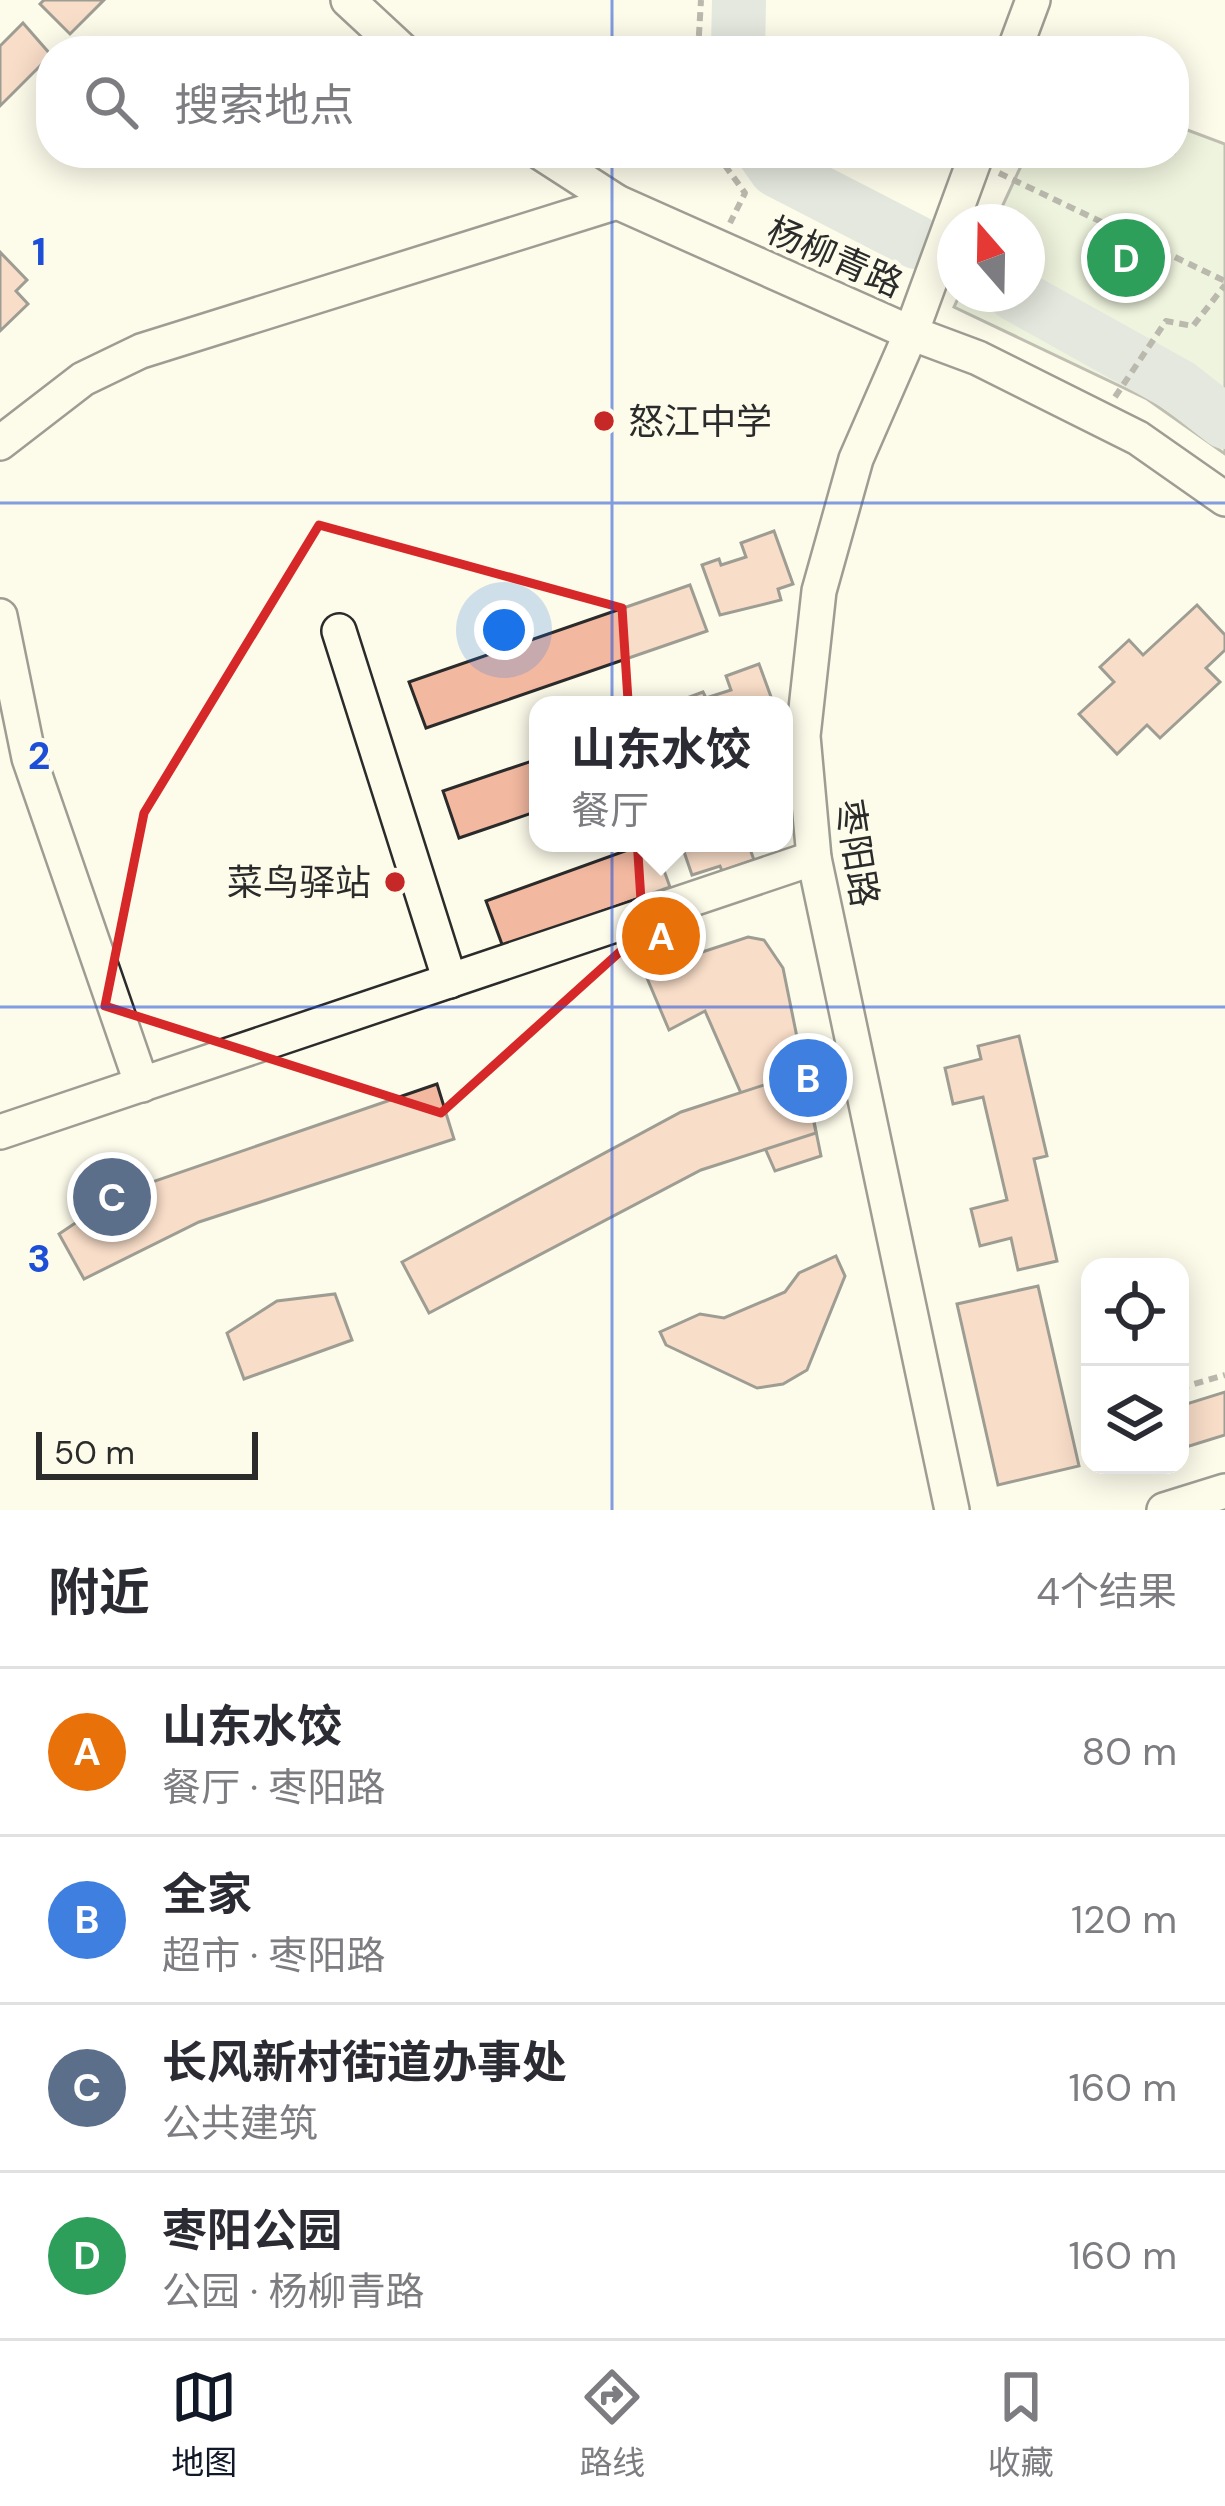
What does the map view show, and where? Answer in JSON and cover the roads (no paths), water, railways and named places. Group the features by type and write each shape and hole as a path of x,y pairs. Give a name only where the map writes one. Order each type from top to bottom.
{"street":[{"path":"348,0 387,36"},
{"path":"1020,36 1033,0"},
{"name":"杨柳青路","path":"564,168 617,202 911,333 978,358 1138,438 1225,499"},
{"name":"枣阳路","path":"952,1510 814,858 803,736 819,591 856,459 911,333 972,168"},
{"path":"0,443 83,380 141,351 617,202"},
{"path":"0,616 29,758 142,1085"},
{"path":"339,632 450,981"},
{"path":"1,1132 814,858"},
{"path":"1164,1510 1225,1491"}],"waterway":[{"path":"738,36 739,0"},
{"path":"775,168 916,242"},
{"path":"1045,311 1179,386 1225,422"}],"place":[{"name":"枣阳公园","path":"1126,258"},
{"name":"怒江中学","path":"604,421"},
{"name":"菜鸟驿站","path":"395,882"},
{"name":"山东水饺","path":"661,936"},
{"name":"全家","path":"808,1078"},
{"name":"长风新村街道办事处","path":"112,1197"}]}
